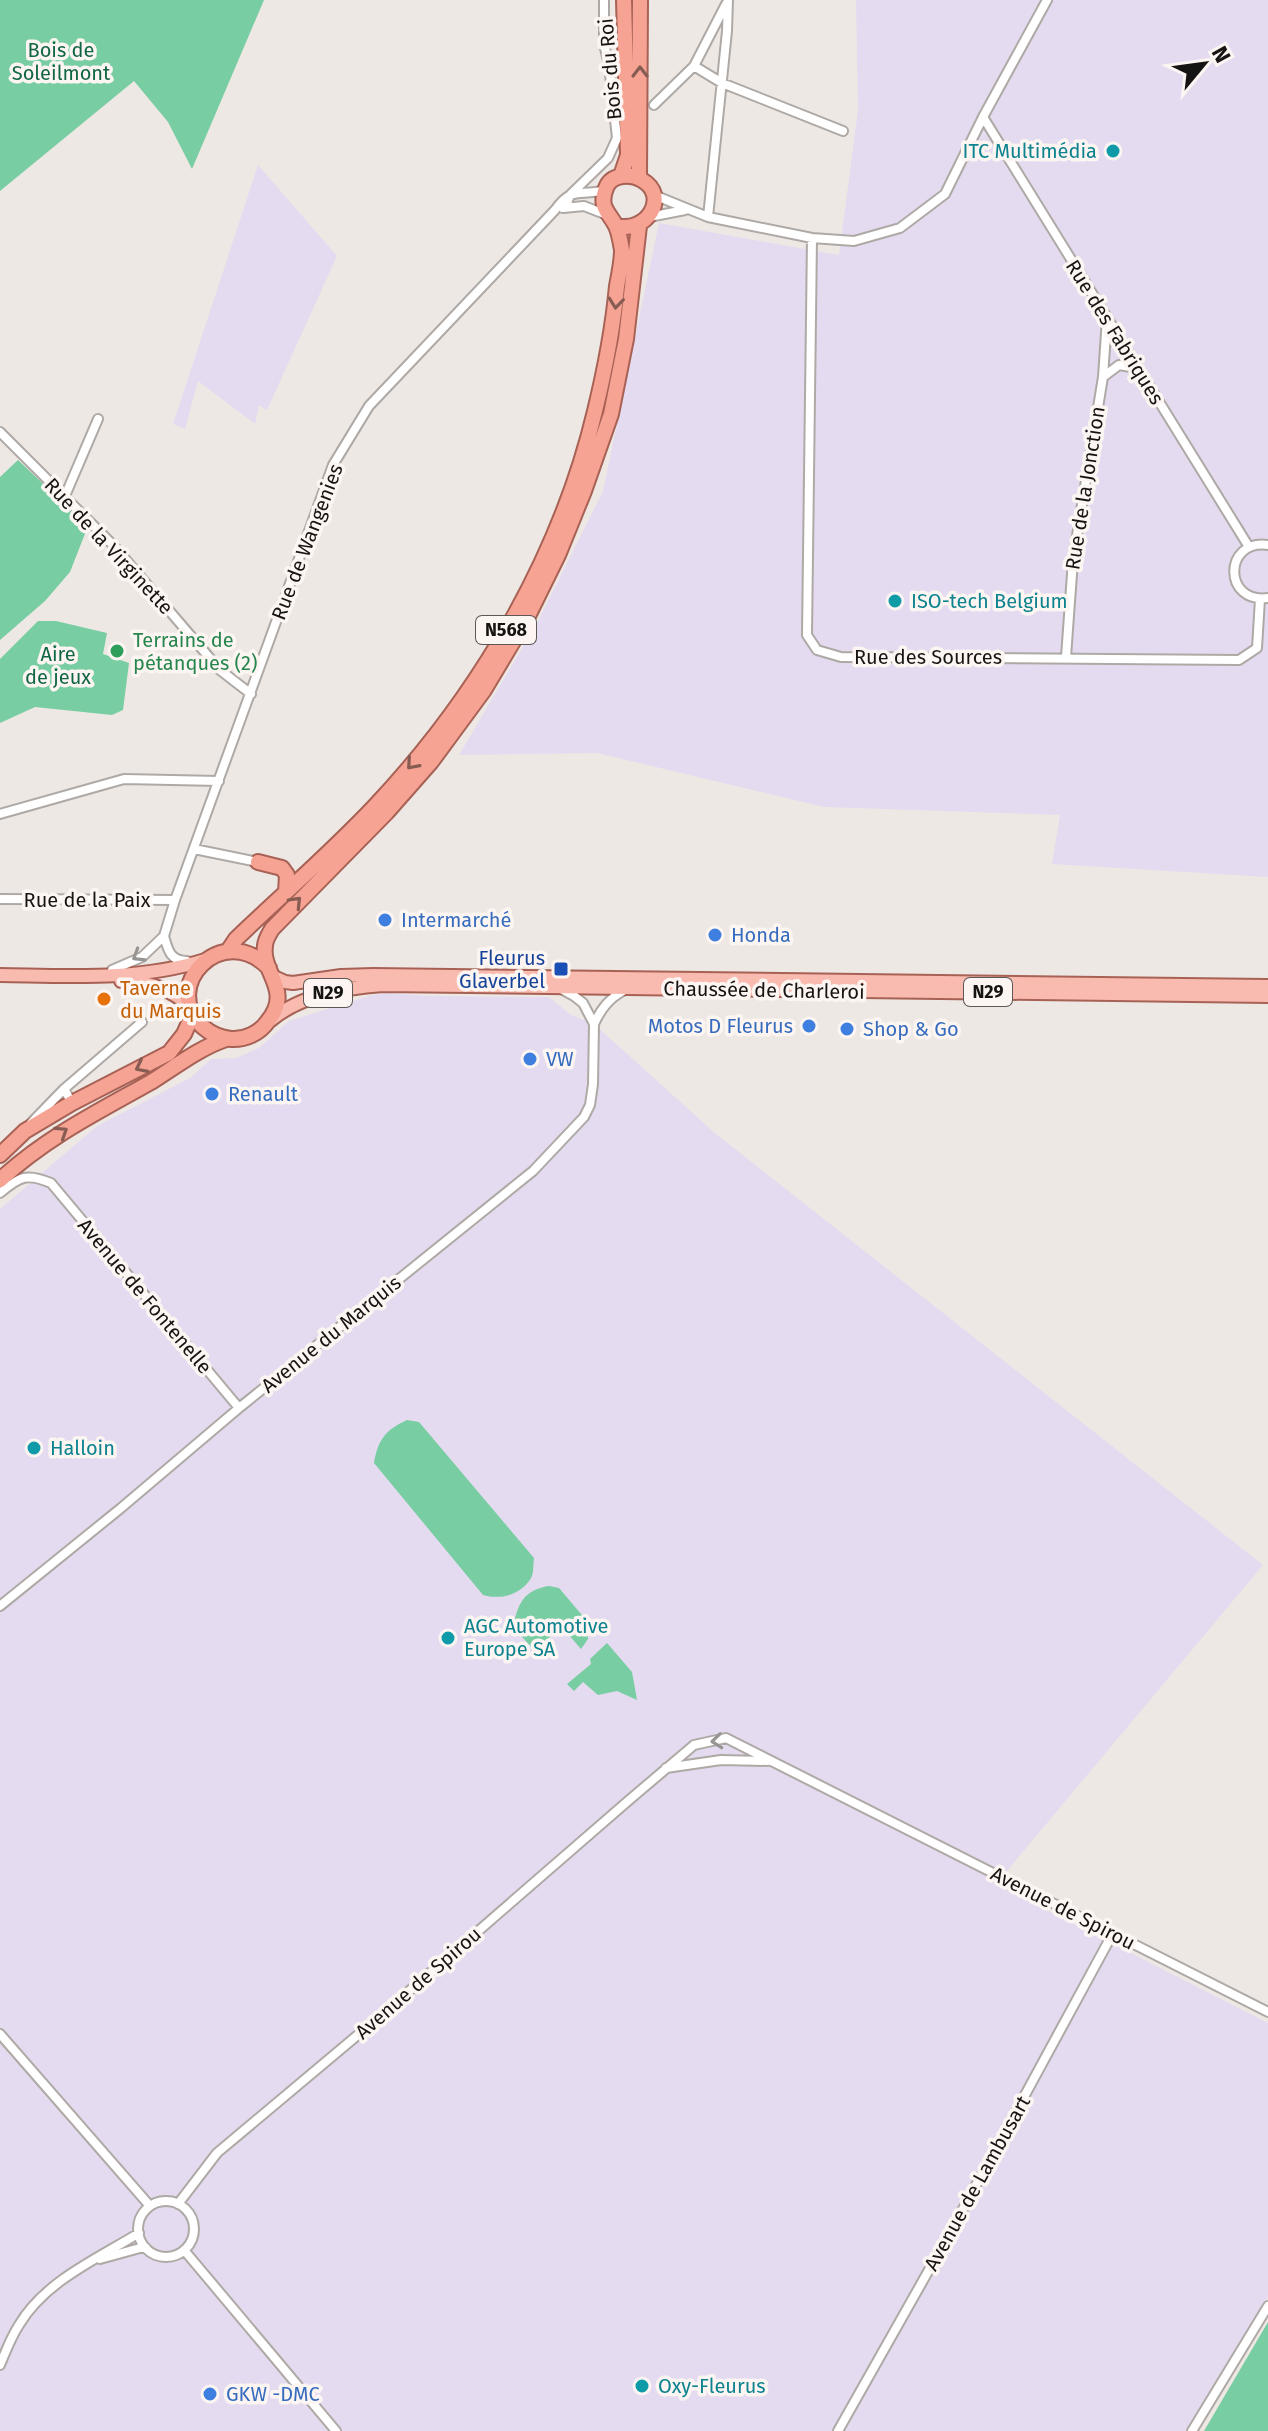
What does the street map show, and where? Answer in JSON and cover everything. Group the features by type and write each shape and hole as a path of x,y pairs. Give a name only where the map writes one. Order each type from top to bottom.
{"highway":[{"path":"621,176 628,155 624,0"},
{"path":"639,178 640,0"},
{"path":"605,190 610,182 621,176 639,178 647,183 653,195"},
{"name":"N568","path":"228,951 236,939 376,805 421,753 474,682 516,613 572,487 594,416 611,344 622,249 604,202 605,190"},
{"name":"N568","path":"271,972 264,944 272,929 387,812 431,762 484,690 527,618 558,555 611,414 644,221 654,205 653,195"},
{"path":"612,220 625,228 644,221"},
{"path":"258,862 282,868 287,875 286,892"},
{"path":"0,1155 25,1131 169,1053 184,1034 192,1010 190,986 205,960 228,951 251,954 271,972 278,995 273,1014 250,1036 211,1044 26,1155 0,1180"},
{"path":"192,1010 207,1031 228,1039"}],"main road":[{"path":"0,975 94,977 155,973 205,960"},
{"name":"Chaussée de Charleroi","path":"271,972 285,982 293,983 373,975 709,984 1268,986"},
{"path":"94,977 164,988 192,1010"},
{"name":"Chaussée de Charleroi","path":"268,1022 300,1003 354,988 395,985 630,988 709,984"},
{"name":"Chaussée de Charleroi","path":"800,985 1268,996"}],"street":[{"name":"Bois du Roi","path":"604,0 604,44 617,138"},
{"path":"654,105 694,66 728,0"},
{"path":"708,217 728,0"},
{"path":"653,195 708,217 812,238 854,241 900,228 945,194 1047,0"},
{"path":"694,66 722,83 843,131"},
{"name":"Rue des Fabriques","path":"983,117 1249,547"},
{"name":"Rue de Wangenies","path":"567,207 571,194 608,158 617,138"},
{"path":"571,194 605,190"},
{"name":"Rue de Wangenies","path":"164,936 333,465 369,406 564,197 571,194"},
{"path":"555,210 584,206 612,220"},
{"path":"644,221 686,210"},
{"name":"Rue des Sources","path":"812,238 807,635 817,650 841,657 1239,660 1257,648 1264,598"},
{"name":"Rue de la Jonction","path":"1066,657 1073,560 1103,377 1107,318"},
{"path":"1103,377 1119,365 1137,368"},
{"path":"65,496 98,419"},
{"name":"Rue de la Virginette","path":"0,432 114,546 220,670 251,694"},
{"path":"1264,598 1244,593 1234,577 1236,560 1249,547 1268,545"},
{"path":"0,814 124,779 219,781"},
{"path":"194,849 258,862"},
{"name":"Rue de la Paix","path":"0,899 175,900"},
{"path":"111,974 112,970 142,957 164,936 169,955 178,961 205,960"},
{"path":"554,988 583,1003 594,1024"},
{"path":"594,1024 604,1005 630,988"},
{"path":"25,1131 64,1089 142,1022"},
{"name":"Avenue du Marquis","path":"0,1606 533,1171 584,1117 590,1105 594,1024"},
{"path":"64,1089 72,1103"},
{"name":"Avenue de Fontenelle","path":"0,1193 20,1178 34,1176 51,1183 239,1408"},
{"name":"Avenue de Spirou","path":"178,2204 217,2153 666,1768 694,1745 726,1738 1268,2012"},
{"name":"Avenue de Spirou","path":"666,1768 721,1760 772,1761"},
{"name":"Avenue de Lambusart","path":"838,2431 1113,1933"},
{"path":"0,2034 150,2206"},
{"path":"94,2260 140,2248 160,2256 177,2255 193,2235 191,2217 178,2204 164,2201 150,2206 140,2218 139,2233 146,2248"},
{"path":"0,2365 20,2323 39,2302 69,2275 139,2233"},
{"path":"184,2250 336,2431"},
{"path":"1192,2431 1268,2306"}],"shaded area":[{"path":"856,0 1268,0 1268,877 1052,864 1060,815 824,807 597,753 459,755 538,621 603,491 659,223 839,255 858,110"},
{"path":"258,165 337,256 267,410 259,405 255,424 198,381 185,429 173,424"},
{"path":"372,995 549,997 571,1015 594,1024 716,1134 1263,1565 996,1884 1268,2023 1268,2297 1186,2431 0,2431 0,1209 97,1126 190,1078 211,1059 236,1058 259,1048 289,1021"}],"green space":[{"name":"Bois de Soleilmont","path":"0,0 264,0 192,169 168,122 134,81 0,191"},
{"path":"18,460 88,526 70,572 45,601 0,640 0,477"},
{"name":"Aire de jeux","path":"38,621 56,621 107,633 103,654 129,663 123,710 112,715 35,707 0,723 0,659"},
{"path":"407,1420 419,1422 534,1558 532,1576 522,1589 503,1596 483,1595 374,1463 384,1437"},
{"path":"549,1586 559,1588 587,1621 588,1639 581,1649 562,1627 534,1650 513,1627 517,1611 528,1594"},
{"path":"607,1643 632,1672 637,1700 617,1691 598,1695 583,1682 574,1691 567,1684 591,1664 590,1659"},
{"path":"1268,2322 1268,2431 1204,2431"}],"place":[{"name":"ITC Multimédia","path":"1113,151"},
{"name":"ISO-tech Belgium","path":"895,601"},
{"name":"Terrains de pétanques (2)","path":"117,651"},
{"name":"Intermarché","path":"385,920"},
{"name":"Honda","path":"715,935"},
{"name":"Fleurus Glaverbel","path":"561,969"},
{"name":"Taverne du Marquis","path":"104,999"},
{"name":"Motos D Fleurus","path":"809,1026"},
{"name":"Shop & Go","path":"847,1029"},
{"name":"VW","path":"530,1059"},
{"name":"Renault","path":"212,1094"},
{"name":"Halloin","path":"34,1448"},
{"name":"AGC Automotive Europe SA","path":"448,1638"},
{"name":"Oxy-Fleurus","path":"642,2386"},
{"name":"GKW -DMC","path":"210,2394"}]}
